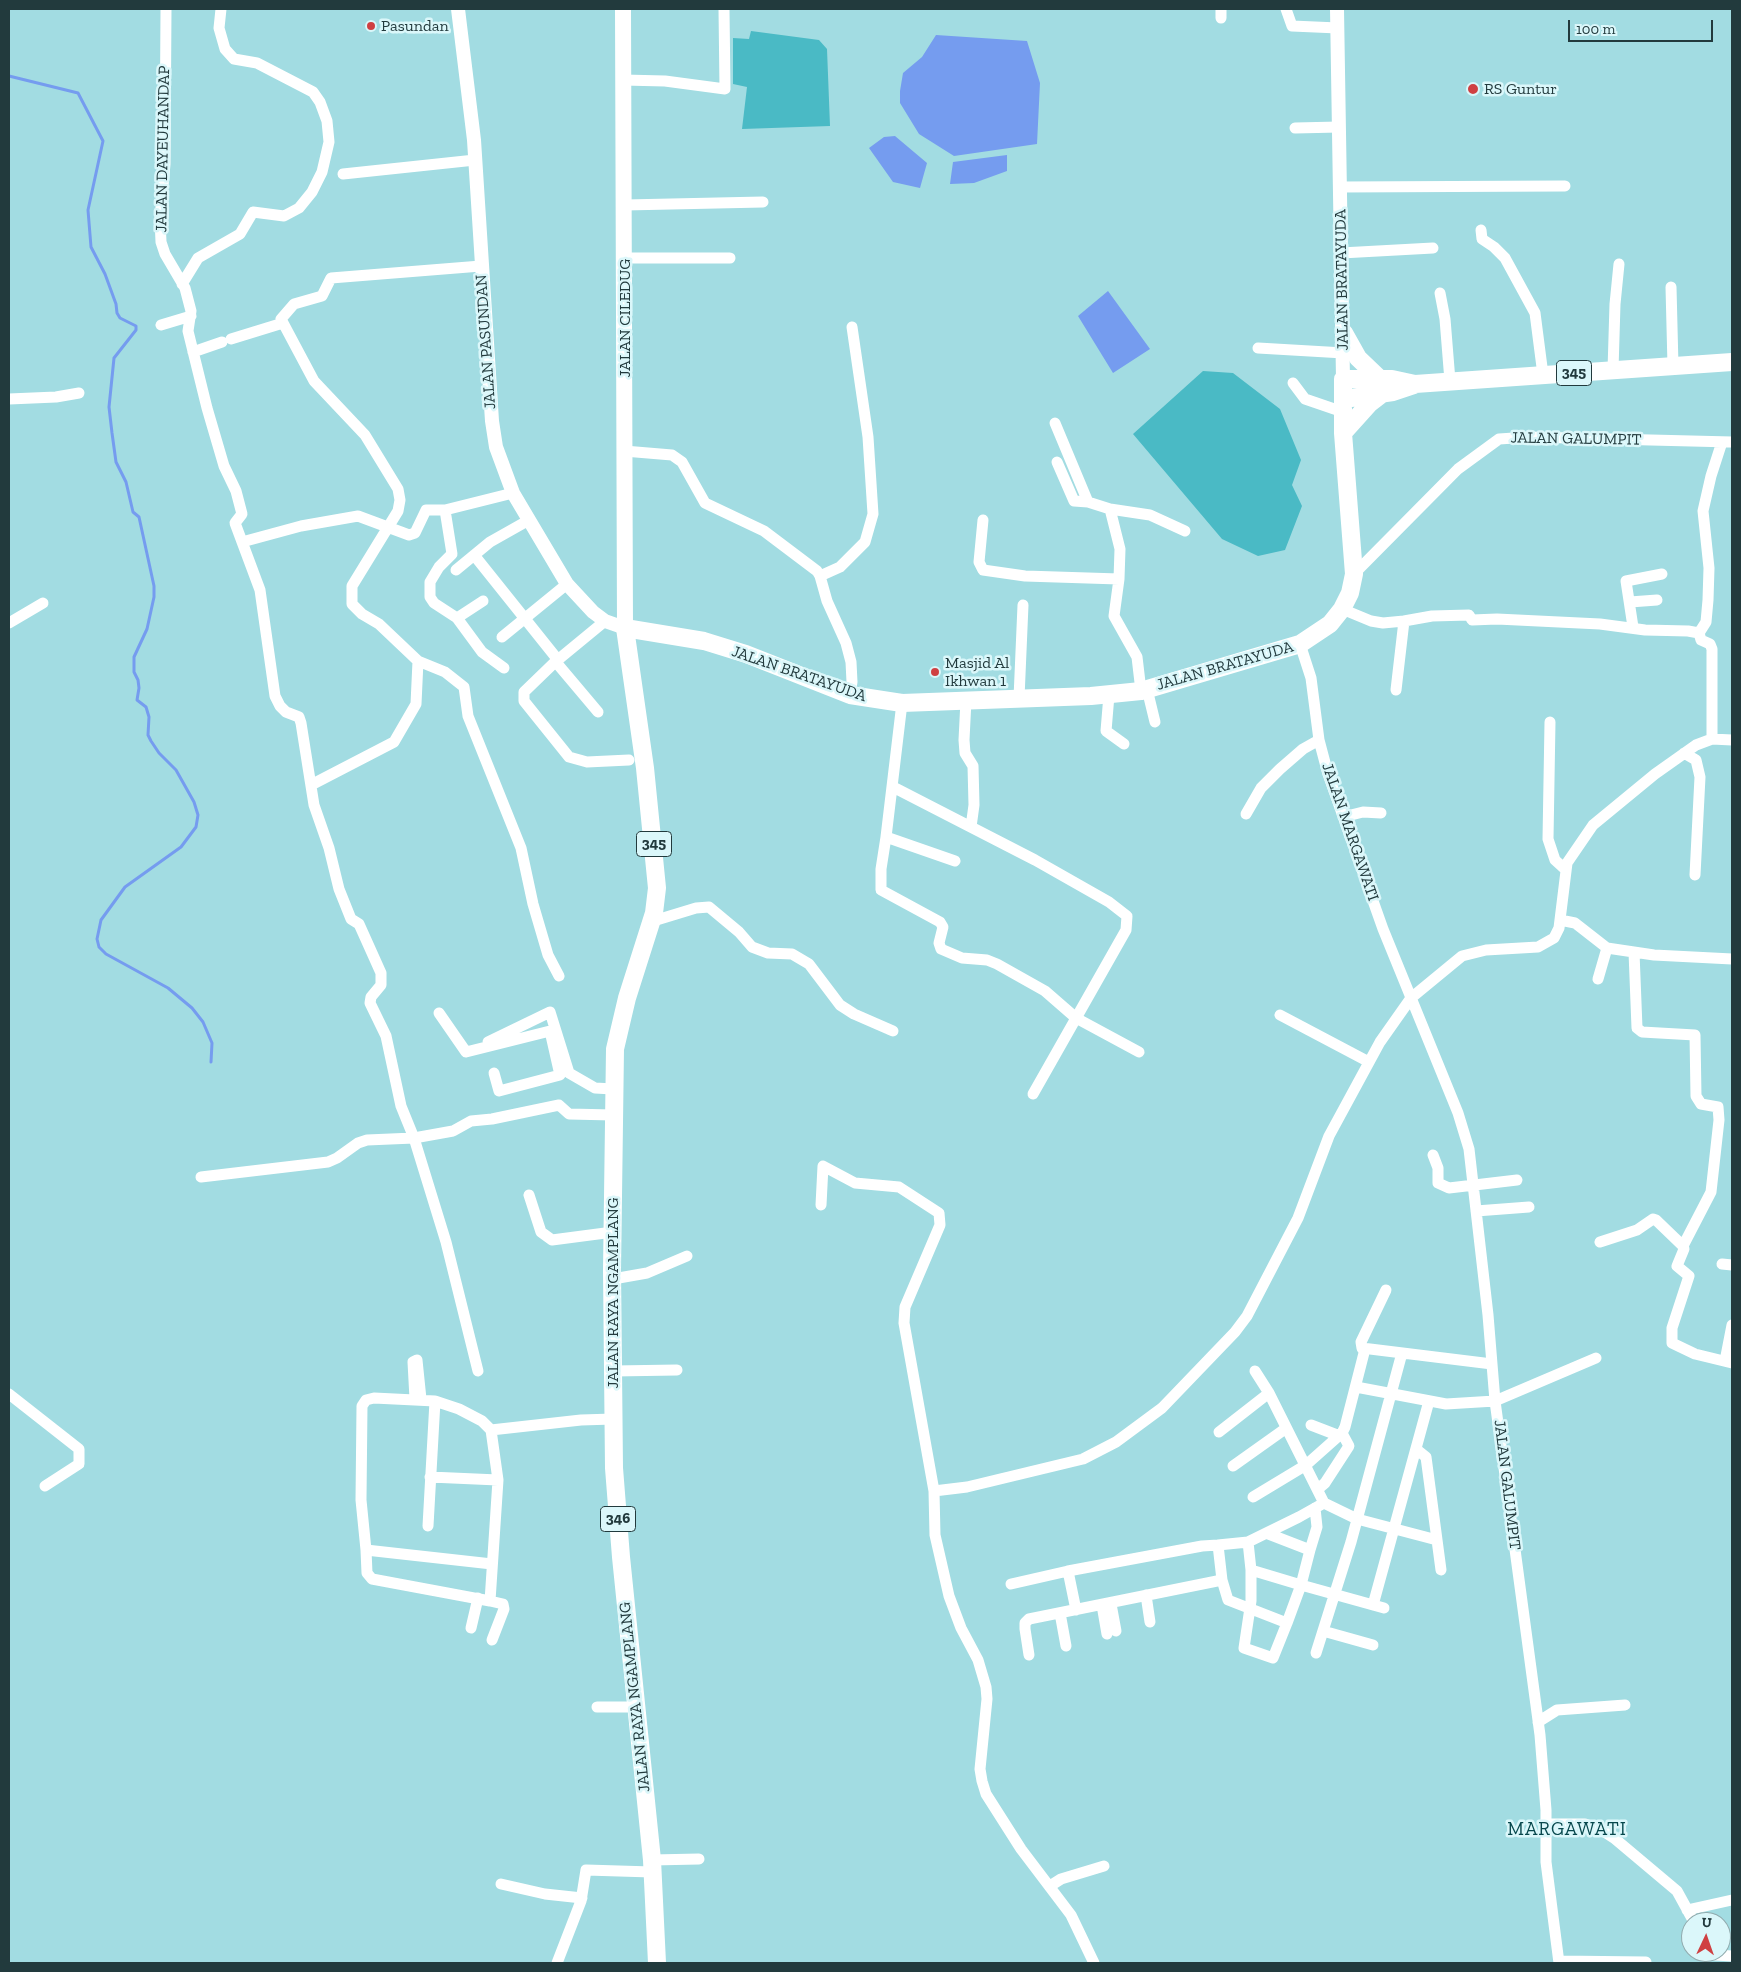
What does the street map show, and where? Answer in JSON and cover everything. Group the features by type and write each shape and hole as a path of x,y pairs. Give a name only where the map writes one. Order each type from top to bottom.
{"main road":[{"name":"JALAN CILEDUG","path":"623,9 625,628"},
{"path":"1344,333 1358,358 1381,386"},
{"name":"345","path":"1343,379 1404,389 1415,384 1450,381 1732,362"},
{"name":"JALAN BRATAYUDA","path":"625,628 704,641 746,654 850,695 902,704 1109,695 1144,690 1300,644 1330,624 1342,609 1350,593 1354,574 1343,433 1343,379"},
{"name":"345","path":"1344,406 1381,386"},
{"name":"345","path":"1343,433 1370,403 1381,386"},
{"name":"JALAN RAYA NGAMPLANG","path":"625,628 656,858 656,900 627,998 614,1055 613,1420 621,1557 652,1866 657,1963"}],"street":[{"name":"JALAN DAYEUHANDAP","path":"166,9 165,164 160,218 161,242 165,254 184,286 191,314 188,331 193,352 224,466 236,491 242,516 234,521 260,590 275,696 286,712 299,717 314,805 329,848 339,889 351,919 359,924 381,973 380,985 371,997 370,1003 386,1036 401,1106 414,1138 446,1242 478,1371"},
{"path":"184,286 198,258 240,234 253,212 284,216 298,208 312,192 322,172 329,142 327,121 320,102 313,92 257,63 234,59 224,49 219,28 221,9"},
{"name":"JALAN PASUNDAN","path":"458,9 475,160 492,421 496,447 513,493 567,584 593,612 605,621 625,628"},
{"path":"623,80 665,81 723,90 725,85 724,9"},
{"path":"1286,9 1292,26 1338,28"},
{"name":"JALAN BRATAYUDA","path":"1338,9 1341,253 1344,333 1343,379"},
{"path":"1295,128 1339,127"},
{"path":"342,174 475,160"},
{"path":"1340,187 1565,186"},
{"path":"625,206 763,202"},
{"path":"1481,230 1482,239 1505,258 1536,313 1543,375"},
{"path":"1341,253 1433,248"},
{"path":"625,258 730,258"},
{"path":"1613,370 1615,304 1619,264"},
{"path":"193,352 227,341 322,296 331,278 481,266"},
{"path":"1671,287 1673,366"},
{"path":"1440,293 1446,320 1450,381"},
{"path":"288,313 314,381 365,435 398,489 400,500 394,530 352,586 352,604 362,614 379,624 418,661 445,672 464,687 468,716 521,848 533,904 548,956 559,976"},
{"path":"161,324 191,314"},
{"path":"820,576 840,567 865,542 873,514 868,437 852,327"},
{"path":"1258,348 1344,353"},
{"path":"1293,383 1305,399 1344,406"},
{"path":"9,400 79,394"},
{"path":"1056,423 1088,502"},
{"name":"JALAN GALUMPIT","path":"1354,574 1444,481 1499,439 1727,442"},
{"path":"1712,740 1712,649 1710,644 1701,640 1699,633 1706,622 1708,600 1709,568 1703,511 1710,476 1727,442"},
{"path":"624,451 672,455 682,462 705,503 772,536 804,559 820,576 827,601 846,643 851,662 852,682 850,695"},
{"path":"1057,462 1074,501 1088,502 1110,509 1150,515 1185,531"},
{"path":"242,542 350,516 358,516 406,535 414,534 426,510 445,510 513,493"},
{"path":"1110,509 1120,549 1120,579 1114,616 1137,657 1144,690 1155,722"},
{"path":"445,510 452,556 439,567 430,582 429,591 434,603 457,618 482,652 504,668"},
{"path":"456,570 490,542 529,520"},
{"path":"983,520 979,562 983,570 1025,576 1120,579"},
{"path":"474,555 598,712"},
{"path":"1634,627 1626,581 1662,574"},
{"path":"502,637 567,584"},
{"path":"1630,602 1657,600"},
{"path":"457,618 483,601"},
{"path":"9,623 43,603"},
{"path":"1019,698 1023,605"},
{"path":"1342,609 1371,621 1404,621 1432,616 1469,615 1472,620 1497,619 1699,633"},
{"path":"605,621 556,661 524,692 524,701 569,757 587,762 629,760"},
{"path":"1396,690 1404,621"},
{"name":"JALAN MARGAWATI","path":"1300,644 1311,678 1319,740 1343,817 1383,929 1417,1014"},
{"path":"311,785 352,766 397,738 416,704 418,661"},
{"path":"1109,695 1106,731 1124,744"},
{"path":"966,700 965,753 973,766 974,805 971,828"},
{"path":"902,704 880,888 882,892 940,922 943,927 938,943 941,949 962,958 997,964 1051,995 1076,1018 1138,1052"},
{"path":"1550,722 1548,838 1555,860 1566,870"},
{"path":"1246,814 1261,788 1303,749 1319,740"},
{"path":"934,1491 967,1487 1083,1459 1116,1442 1162,1408 1235,1332 1247,1316 1298,1218 1329,1136 1369,1062 1412,1000 1462,956 1486,950 1538,947 1554,938 1567,922 1566,870 1570,858 1593,825 1630,793 1688,755 1696,745 1712,740 1732,740"},
{"path":"1688,755 1696,760 1700,777 1695,875"},
{"path":"893,787 1035,860 1109,902 1125,914 1127,918 1126,930 1033,1094"},
{"path":"1343,817 1363,812 1381,812"},
{"path":"886,837 954,861"},
{"path":"650,922 696,908 709,907 739,932 752,948 768,953 792,954 809,964 840,1005 854,1014 893,1031"},
{"path":"1567,922 1607,948 1732,960"},
{"path":"1598,979 1607,948"},
{"path":"1634,952 1637,1028 1642,1032 1695,1035 1697,1100 1701,1104 1718,1107 1719,1120 1711,1192 1684,1246 1678,1266 1687,1272 1689,1277 1672,1328 1671,1341 1680,1348 1695,1354 1728,1362 1732,1325"},
{"path":"466,1052 550,1012 565,1074"},
{"path":"439,1013 466,1052"},
{"name":"JALAN GALUMPIT","path":"1417,1014 1458,1113 1468,1150 1474,1185 1495,1401 1538,1722 1546,1824 1546,1862 1559,1962"},
{"path":"1280,1015 1369,1062"},
{"path":"466,1052 553,1030"},
{"path":"494,1073 499,1091 565,1074 595,1088 613,1081"},
{"path":"201,1177 328,1162 361,1142 414,1138 453,1131 471,1121 492,1119 559,1105 569,1114 613,1115"},
{"path":"1433,1154 1438,1168 1438,1182 1449,1188 1517,1180"},
{"path":"821,1205 823,1166 855,1182 899,1187 933,1208 940,1218 938,1231 906,1307 904,1318 934,1491 935,1535 949,1596 961,1628 978,1660 986,1687 987,1700 980,1769 982,1781 986,1794 1021,1849 1055,1882 1094,1963"},
{"path":"529,1195 541,1232 552,1240 613,1232"},
{"path":"1476,1211 1529,1207"},
{"path":"1600,1242 1637,1230 1654,1219 1684,1246"},
{"path":"613,1279 647,1273 687,1256"},
{"path":"1386,1290 1361,1342 1361,1348 1492,1364"},
{"path":"1253,1497 1306,1465 1339,1434 1356,1387 1365,1349"},
{"path":"1316,1654 1357,1519 1402,1354"},
{"path":"1356,1387 1446,1404 1495,1401 1596,1358"},
{"path":"614,1371 677,1370"},
{"path":"1248,1542 1251,1570 1249,1610 1244,1646 1253,1653 1274,1658 1301,1585 1317,1526 1320,1505 1318,1489 1285,1429 1269,1393 1255,1371"},
{"path":"1219,1432 1269,1393"},
{"path":"9,1394 80,1449 79,1464 45,1486"},
{"path":"471,1628 484,1599 492,1564 498,1480 491,1430 482,1421 459,1409 435,1401 374,1398 366,1400 362,1406 361,1500 367,1574 372,1580 484,1599 503,1604 504,1610 492,1640"},
{"path":"428,1526 435,1401"},
{"path":"1251,1570 1378,1607 1394,1528 1429,1401"},
{"path":"491,1430 577,1421 613,1420"},
{"path":"1311,1425 1339,1434 1349,1446 1325,1483 1318,1489"},
{"path":"1233,1466 1285,1429"},
{"path":"1416,1449 1426,1457 1441,1570"},
{"path":"430,1477 498,1480"},
{"path":"1011,1584 1068,1571 1202,1546 1248,1542 1320,1505 1357,1519 1437,1540"},
{"path":"1266,1533 1310,1550"},
{"path":"1218,1546 1222,1580 1228,1600 1249,1610 1286,1623"},
{"path":"366,1550 492,1564"},
{"path":"1068,1571 1076,1610"},
{"path":"1029,1655 1025,1629 1026,1621 1222,1580"},
{"path":"1146,1595 1150,1622"},
{"path":"1106,1605 1112,1633"},
{"path":"1060,1613 1066,1646"},
{"path":"1323,1631 1373,1645"},
{"path":"1538,1722 1557,1710 1625,1705"},
{"path":"596,1706 636,1707"},
{"path":"1546,1824 1585,1824 1600,1829 1614,1838 1676,1891 1687,1910 1732,1900"},
{"path":"557,1963 582,1898 588,1869 652,1866 699,1860"},
{"path":"1055,1882 1104,1866"},
{"path":"501,1884 545,1894 582,1898"},
{"path":"1559,1962 1646,1962"}],"shaded area":[{"path":"751,31 819,40 827,49 830,126 742,129 747,87 733,84 733,38 749,39"},
{"path":"936,35 1027,41 1040,83 1037,144 954,156 919,134 900,103 903,73 922,57"},
{"path":"895,136 927,163 920,188 893,182 869,148 884,137"},
{"path":"1007,155 1007,171 974,183 950,184 953,162"},
{"path":"1108,291 1150,349 1113,373 1078,316"},
{"path":"1203,371 1233,373 1280,409 1301,460 1292,485 1302,506 1285,550 1258,556 1222,539 1133,434"}],"waterway":[{"path":"9,76 78,93 103,141 88,210 91,247 105,274 116,304 117,313 120,318 136,326 136,330 114,358 109,407 116,462 126,482 133,512 139,517 154,586 154,597 147,629 134,657 134,672 139,688 137,700 146,707 149,717 148,735 151,741 159,753 176,770 194,802 198,815 196,827 181,847 125,887 101,920 97,939 99,947 106,954 168,988 192,1008 203,1022 212,1043 211,1062"}],"place":[{"name":"Pasundan","path":"371,26"},
{"name":"RS Guntur","path":"1473,89"},
{"name":"Masjid Al Ikhwan 1","path":"935,672"}],"district":[{"name":"MARGAWATI","path":"1567,1830"}]}
